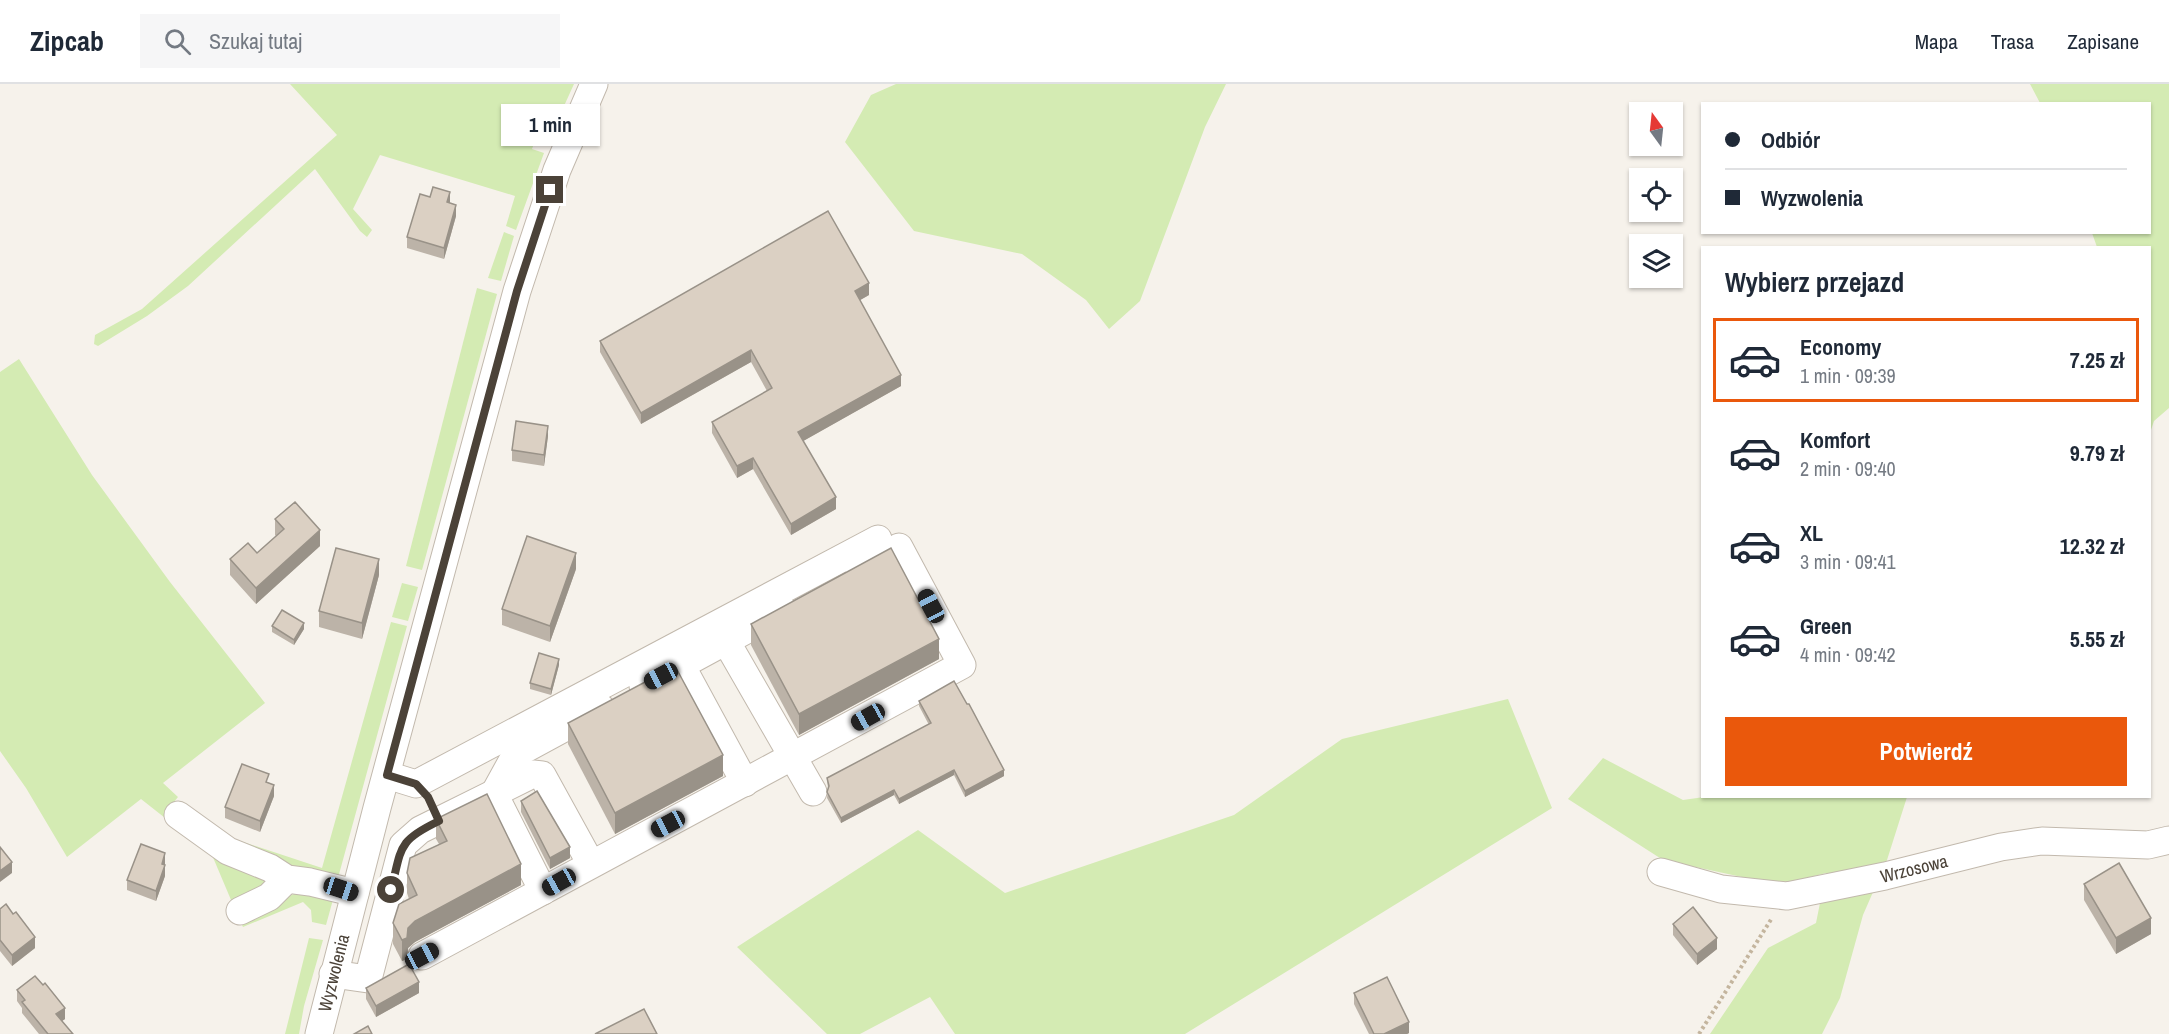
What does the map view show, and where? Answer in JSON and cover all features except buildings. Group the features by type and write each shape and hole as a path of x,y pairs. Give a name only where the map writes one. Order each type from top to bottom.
{"street":[{"name":"Wyzwolenia","path":"319,1034 333,974 530,247 557,170 594,84"},
{"path":"416,784 896,529"},
{"path":"422,956 962,665 899,547 516,754 494,794"},
{"path":"726,641 813,792"},
{"path":"681,665 745,783"},
{"path":"333,974 368,979 403,845 420,830 533,774 543,776 591,864"},
{"path":"387,775 416,784 428,797 439,821"},
{"path":"494,794 543,891"},
{"path":"178,815 228,851 270,868 287,879 355,893"},
{"name":"Wrzosowa","path":"1661,872 1721,889 1787,896 1885,876 2001,847 2042,841 2148,845 2169,840"},
{"path":"240,911 269,897 287,879"}],"path":[{"path":"1699,1034 1787,896"}],"green space":[{"path":"290,84 574,84 549,139 537,135 532,149 544,153 516,230 506,226 515,196 380,155 353,209 372,230 367,237 360,231 315,169 188,286 147,316 98,346 94,344 95,335 142,309 337,135"},
{"path":"896,84 1226,84 1205,127 1140,301 1109,329 1086,300 1022,254 914,231 845,142 871,95"},
{"path":"2030,84 2169,84 2169,408 2154,421 2151,430 2151,246 2097,246 2092,234 2151,234 2151,102 2039,102"},
{"path":"504,232 514,236 501,281 488,278"},
{"path":"477,288 497,294 422,570 406,566"},
{"path":"19,359 92,475 170,582 265,703 163,783 178,797 164,814 208,847 264,877 266,884 234,907 212,855 141,799 67,857 26,788 0,751 0,372"},
{"path":"402,583 418,587 408,621 392,617"},
{"path":"391,622 407,626 338,878 328,881 231,845 222,835 322,868"},
{"path":"1508,699 1552,808 1185,1034 955,1034 930,997 860,1034 827,1034 737,947 918,830 1005,893 1234,815 1342,739"},
{"path":"1603,758 1683,800 1701,797 1907,798 1887,860 1863,915 1840,998 1822,1034 1710,1034 1768,948 1816,923 1826,873 1779,885 1663,860 1568,799"},
{"path":"299,892 334,896 326,925 312,922 311,910 303,902 243,927 238,917"},
{"path":"309,938 323,940 304,1006 299,1034 285,1034"}],"route":[{"path":"391,890 403,845 420,830 439,821 428,797 416,784 387,775 488,395 530,247 550,190"}]}
